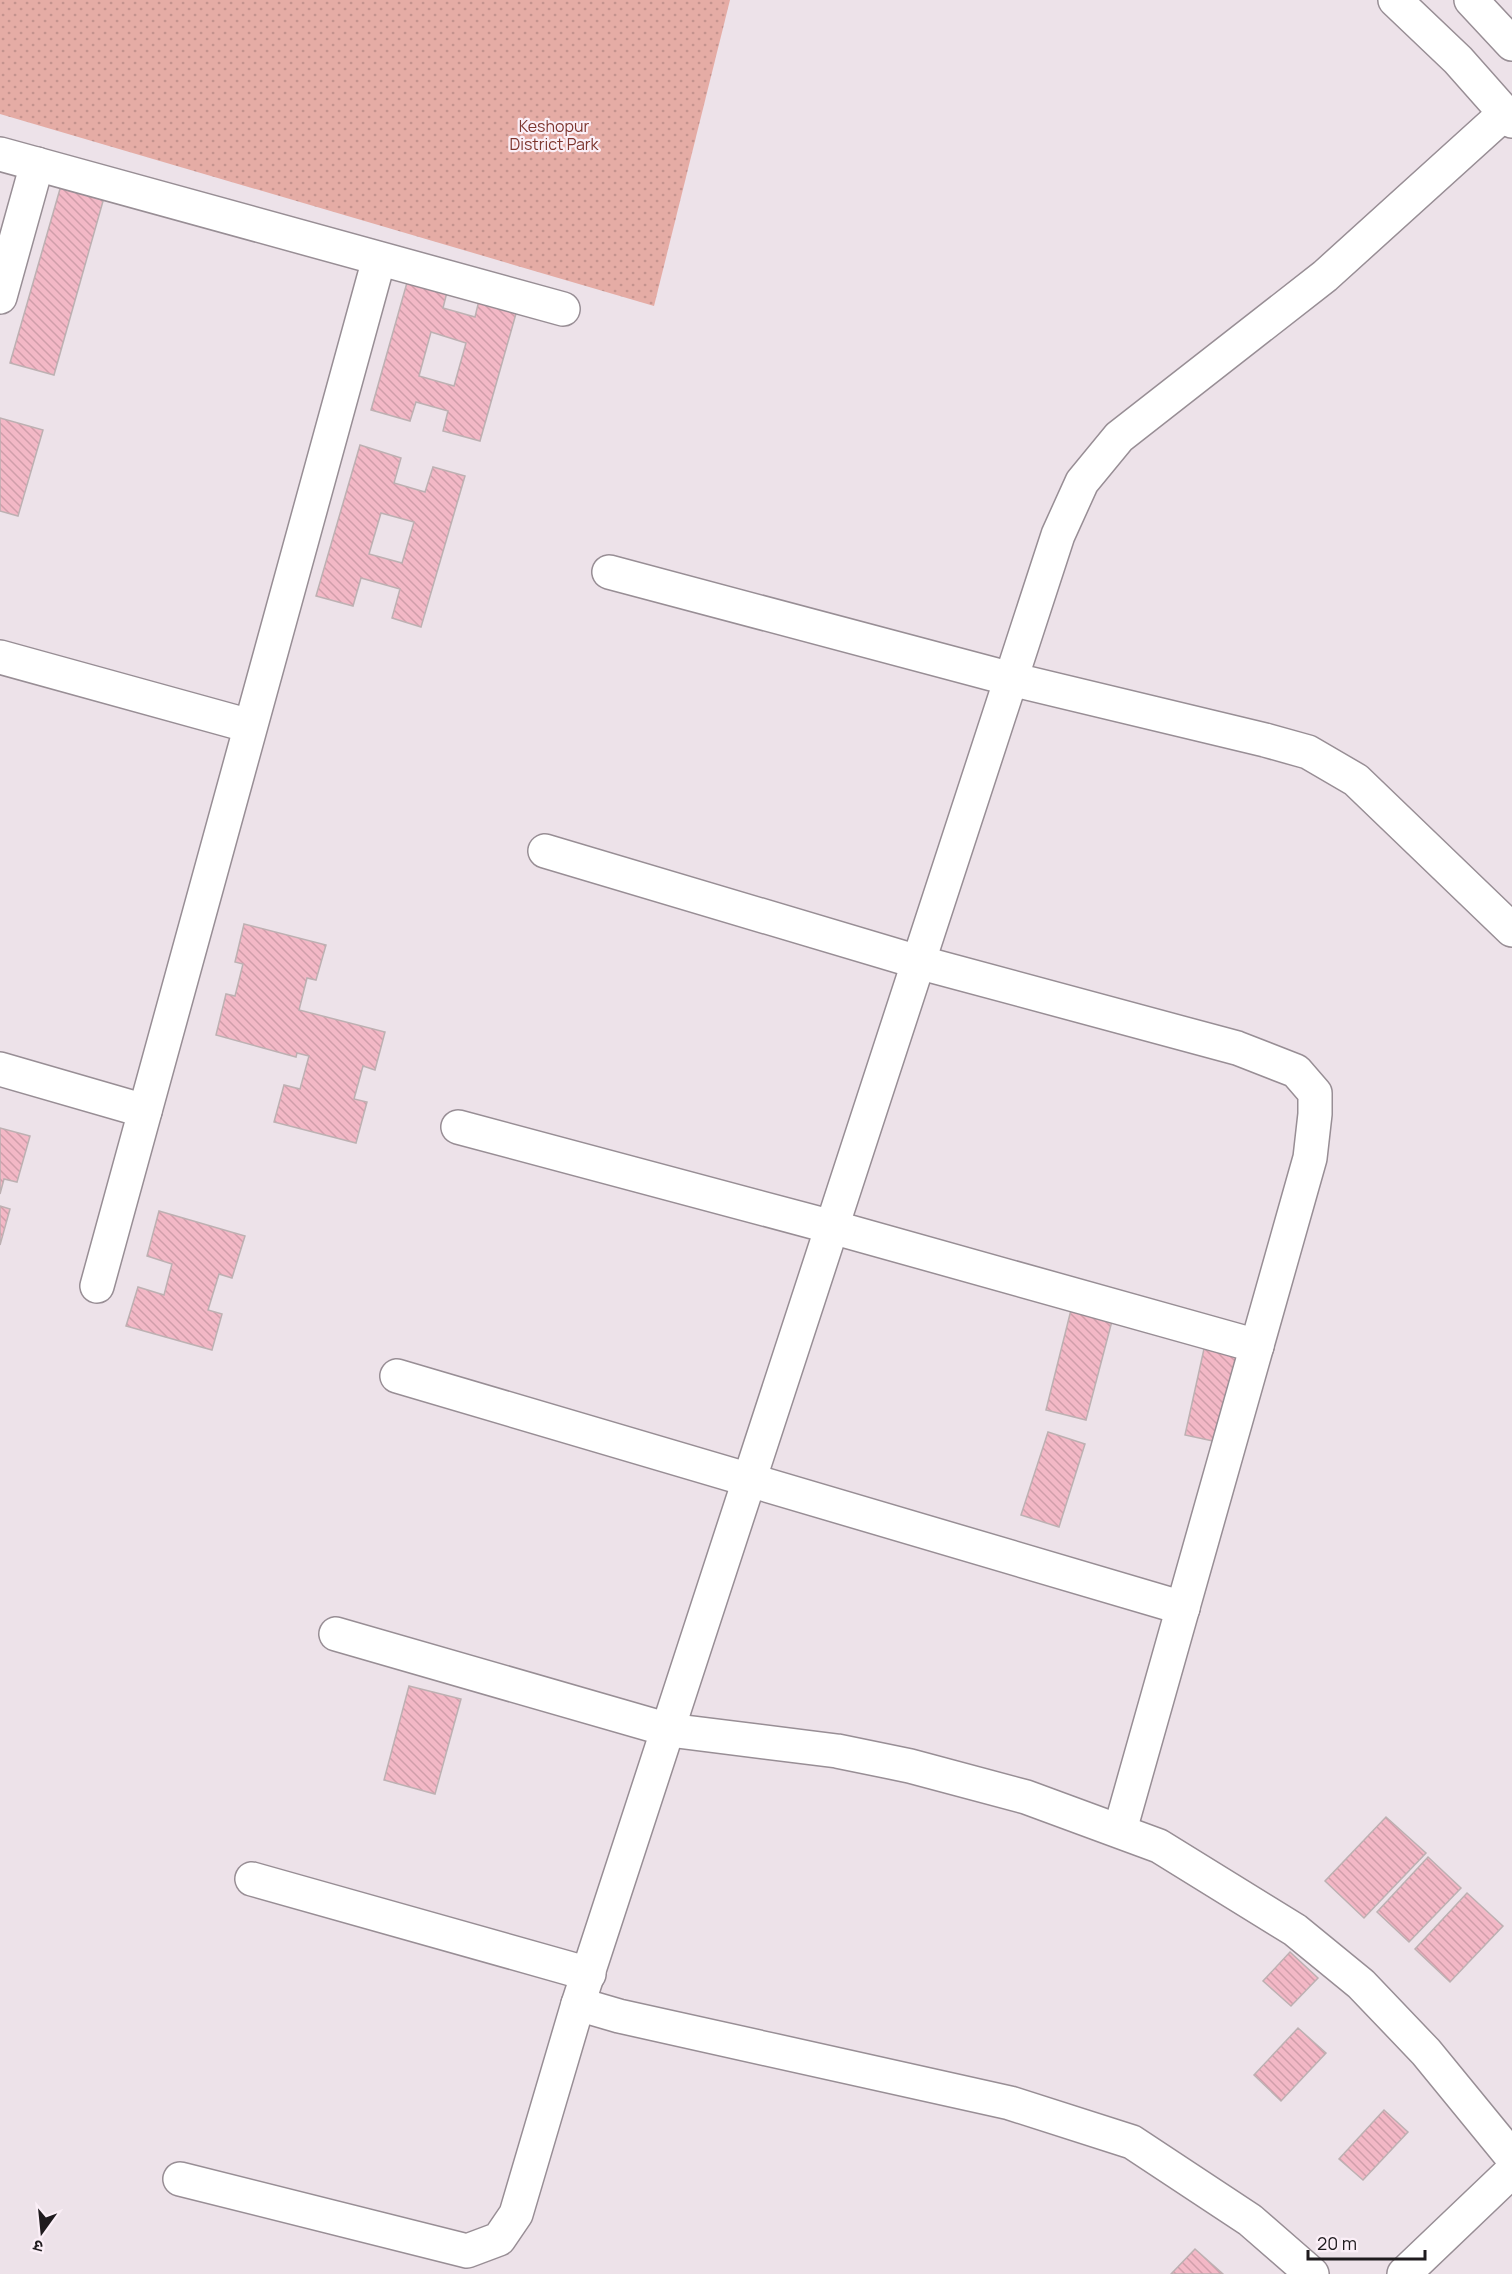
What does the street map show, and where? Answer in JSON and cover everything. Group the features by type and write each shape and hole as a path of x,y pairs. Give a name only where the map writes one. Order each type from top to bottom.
{"street":[{"path":"180,2179 467,2251 499,2239 516,2214 584,1989 918,962 1058,535 1082,482 1119,437 1325,276 1508,117 1458,60 1395,0"},
{"path":"1470,0 1512,44"},
{"path":"0,154 563,309"},
{"path":"0,297 37,164"},
{"path":"97,1286 379,259"},
{"path":"609,572 1011,680 1308,752 1356,780 1512,930"},
{"path":"0,657 250,726"},
{"path":"545,851 918,962 1237,1048 1296,1071 1315,1093 1310,1158 1120,1830"},
{"path":"0,1069 145,1111"},
{"path":"458,1128 832,1227 1257,1346"},
{"path":"397,1376 1183,1608"},
{"path":"336,1634 669,1730 837,1751 910,1766 1026,1797 1159,1846 1296,1930 1361,1984 1426,2052 1512,2157"},
{"path":"252,1879 584,1989 619,2016 1010,2103 1132,2142 1250,2220 1312,2274"},
{"path":"1404,2274 1512,2171"}],"green space":[{"name":"Keshopur District Park","path":"0,0 730,0 654,306 0,114"}],"building":[{"path":"62,182 105,194 54,375 10,363"},
{"path":"410,272 449,284 443,308 475,317 481,292 519,303 480,441 443,431 448,411 416,402 410,421 371,410","holes":["431,332 466,343 454,386 419,376"]},
{"path":"0,418 43,430 18,516 0,511"},
{"path":"360,445 401,458 394,483 425,492 433,467 465,476 421,627 392,618 400,589 361,578 353,606 316,596","holes":["381,513 414,522 402,563 369,554"]},
{"path":"244,924 326,945 316,980 307,978 299,1010 385,1032 375,1070 363,1066 354,1099 367,1102 356,1143 274,1122 284,1085 300,1089 309,1056 297,1053 296,1057 216,1035 226,994 235,996 243,964 235,962"},
{"path":"0,1128 30,1136 17,1182 4,1179 0,1194"},
{"path":"0,1206 10,1209 0,1245"},
{"path":"159,1211 245,1236 232,1278 219,1274 208,1310 222,1314 212,1350 126,1326 138,1287 164,1295 172,1264 147,1256"},
{"path":"1071,1310 1112,1321 1086,1420 1046,1410"},
{"path":"1204,1349 1246,1358 1227,1444 1185,1435"},
{"path":"1048,1432 1085,1444 1059,1527 1021,1515"},
{"path":"409,1686 461,1699 435,1794 384,1780"},
{"path":"1386,1817 1426,1853 1364,1918 1325,1881"},
{"path":"1428,1857 1461,1888 1409,1942 1377,1912"},
{"path":"1467,1893 1503,1926 1450,1982 1415,1949"},
{"path":"1290,1952 1318,1978 1291,2006 1263,1981"},
{"path":"1298,2028 1326,2053 1281,2101 1254,2075"},
{"path":"1384,2110 1408,2132 1363,2180 1339,2159"},
{"path":"1195,2249 1223,2274 1171,2274"}]}
